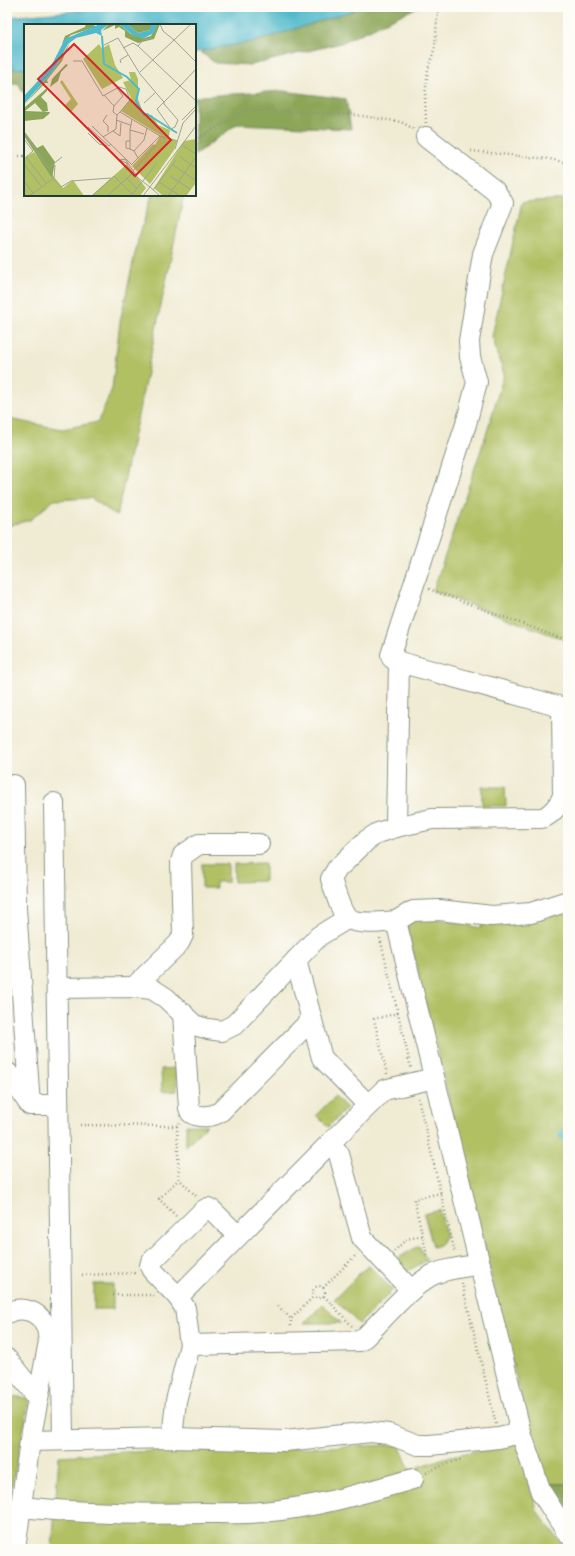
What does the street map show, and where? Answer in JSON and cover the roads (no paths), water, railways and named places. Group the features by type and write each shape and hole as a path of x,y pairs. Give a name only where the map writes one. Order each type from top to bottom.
{"street":[{"path":"426,137 495,191 503,203 483,254 469,342 470,358 477,382 466,424 391,651 392,658 399,662 565,708 563,795 560,803 547,816 541,818 432,819 396,827 378,833 367,840 333,873 331,879 343,913 354,921 386,922 413,911 439,910 492,916 532,913 568,901"},
{"path":"396,827 399,662"},
{"path":"14,785 11,840 30,1105"},
{"path":"54,803 63,1440"},
{"path":"134,987 179,943 184,936 181,862 183,855 199,844 259,844"},
{"path":"57,988 134,987 152,990 166,998 194,1025 208,1030 222,1031 234,1025 319,936 348,918"},
{"path":"386,922 434,1078 521,1433 541,1492 568,1534"},
{"path":"296,960 322,1058 368,1105"},
{"path":"183,1013 189,1108 184,1119 196,1116 211,1116 220,1112 311,1020"},
{"path":"7,1072 30,1105"},
{"path":"178,1297 380,1093 390,1088 434,1078"},
{"path":"30,1105 58,1105"},
{"path":"330,1144 340,1154 359,1233 367,1245 411,1290"},
{"path":"172,1438 176,1401 190,1345 185,1308 178,1297 152,1270 150,1266 151,1262 187,1226 208,1208 212,1210 238,1236"},
{"path":"190,1345 360,1341 411,1290 420,1283 437,1273 480,1264"},
{"path":"7,1313 23,1309 36,1313 46,1325 49,1340 15,1514 15,1549"},
{"path":"7,1359 38,1398"},
{"path":"30,1441 172,1438 284,1441 371,1432 388,1434 418,1445 430,1445 499,1438 521,1433"},
{"path":"15,1514 79,1512 166,1514 262,1512 348,1497 413,1479"}],"water":[{"path":"121,7 364,7 257,41 196,52 196,24 24,24 24,68 7,69 7,17"}],"waterway":[{"path":"568,1126 560,1136 568,1140"}]}
